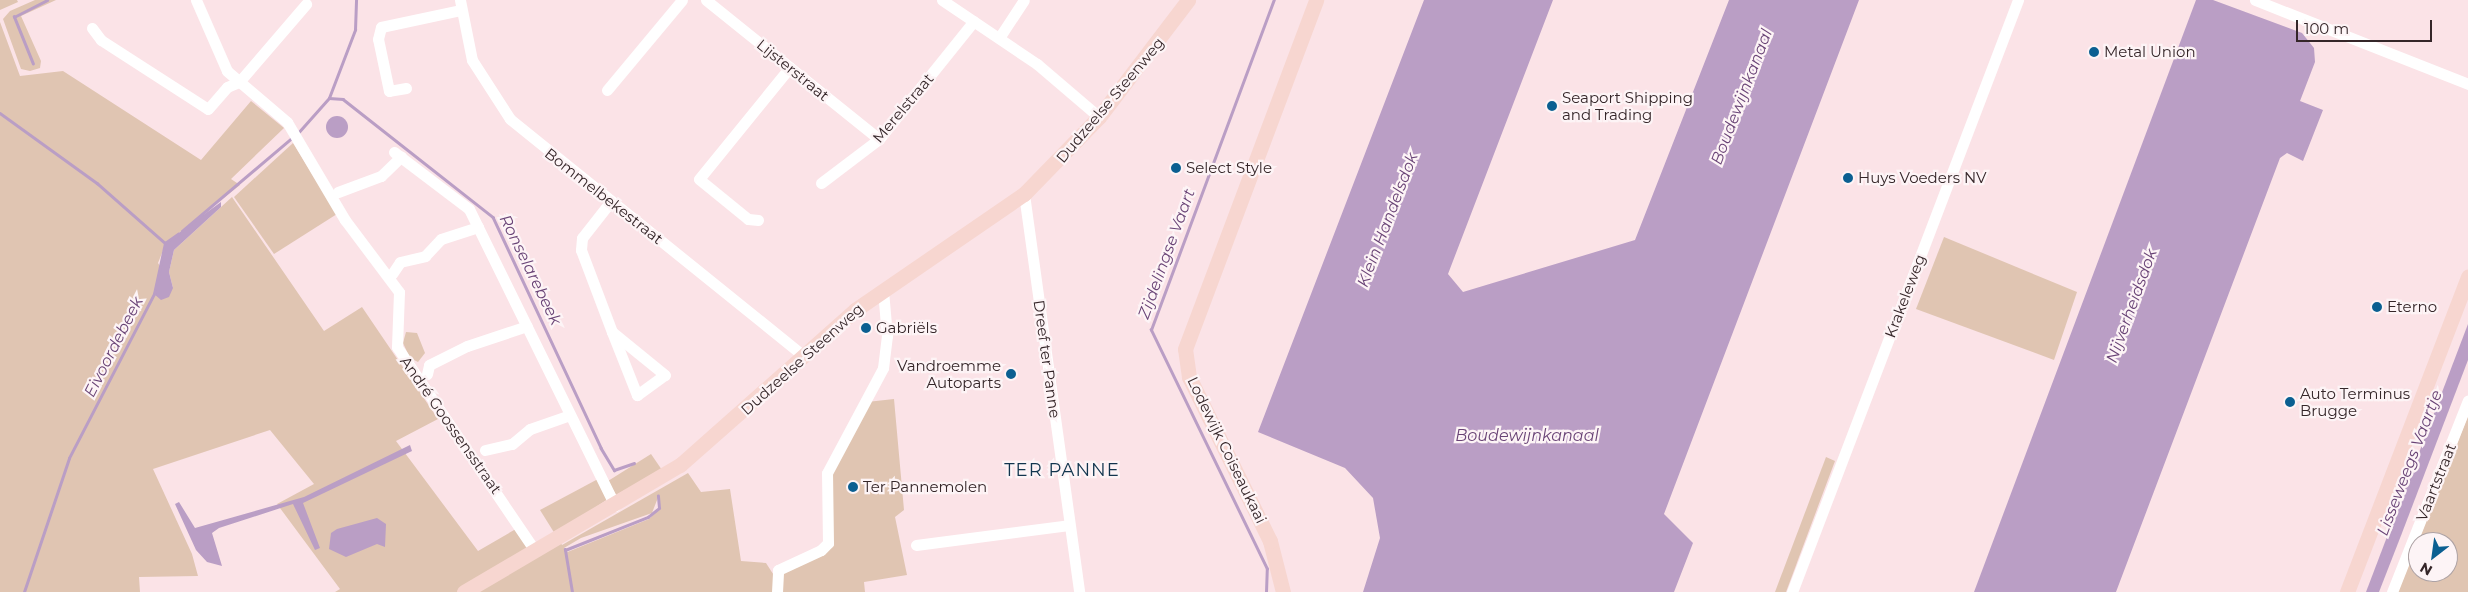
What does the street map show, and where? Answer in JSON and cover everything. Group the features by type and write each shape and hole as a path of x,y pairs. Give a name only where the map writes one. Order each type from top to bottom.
{"main road":[{"name":"Dudzeelse Steenweg","path":"464,592 615,506 699,450 802,355 883,290 1024,194 1099,116 1188,0"},
{"name":"Lodewijk Coiseaukaai","path":"1283,592 1270,542 1190,377 1186,349 1316,0"},
{"path":"2347,592 2468,276"}],"street":[{"name":"André Goossensstraat","path":"196,0 227,71 293,134 346,220 400,292 397,347 535,551"},
{"path":"607,90 682,0"},
{"name":"Lijsterstraat","path":"706,0 879,140"},
{"path":"942,0 1000,38 1099,116"},
{"path":"1000,38 1024,0"},
{"name":"Krakeleweg","path":"1792,592 2018,0"},
{"path":"2255,0 2468,84"},
{"path":"92,28 101,40 208,109 227,87 239,82 306,4"},
{"path":"406,88 389,91 378,39 381,27 460,5"},
{"name":"Bommelbekestraat","path":"460,5 472,60 510,120 802,355"},
{"name":"Merelstraat","path":"822,184 879,140 974,21"},
{"path":"758,220 748,219 699,180 790,67"},
{"path":"338,192 389,172 397,155 468,209 615,506"},
{"name":"Dreef ter Panne","path":"1024,194 1079,592"},
{"path":"611,201 582,238 581,250 612,332 637,395 665,375 612,332"},
{"path":"392,274 400,262 425,256 440,239 478,227"},
{"path":"777,592 778,570 821,550 830,536 827,473 883,368 887,336 883,290"},
{"name":"André Goossensstraat","path":"427,374 429,365 467,346 527,326"},
{"name":"Vaartstraat","path":"2392,592 2468,400"},
{"name":"André Goossensstraat","path":"485,450 512,444 530,429 570,415"},
{"path":"916,545 1070,525"}],"shaded area":[{"path":"0,0 17,0 18,2 0,10"},
{"path":"35,0 56,0 21,16 41,61 40,68 30,71 21,69 3,19 10,11"},
{"path":"0,22 20,76 63,71 201,160 251,101 284,128 231,179 240,185 166,243 158,263 173,288 169,272 174,250 232,197 324,331 362,307 438,419 396,441 478,551 521,526 535,551 558,538 562,545 688,473 701,492 730,489 741,561 766,563 775,577 828,543 826,482 867,402 894,399 904,510 895,517 907,575 864,582 865,592 335,592 340,589 277,504 314,484 270,430 153,469 192,554 198,576 139,577 140,592 0,592","holes":["659,495 660,508 649,519 565,553 564,548 581,538 652,513"]},
{"path":"293,143 337,214 274,254 234,197"},
{"path":"1944,237 2077,292 2054,360 1916,309"},
{"path":"406,332 417,333 425,353 418,362 410,358 403,343"},
{"path":"2468,416 2468,592 2398,592 2408,567 2408,582 2458,582 2458,532 2422,532"},
{"path":"651,454 662,470 616,495 608,481"},
{"path":"1826,457 1835,461 1786,592 1775,592"},
{"path":"598,479 608,499 555,534 540,510"}],"water":[{"name":"Boudewijnkanaal","path":"1424,0 1553,0 1448,274 1463,292 1635,240 1729,0 1859,0 1664,514 1693,543 1674,592 1363,592 1380,538 1373,498 1345,468 1258,432"},
{"name":"Nijverheidsdok","path":"2196,0 2213,0 2302,33 2314,48 2315,62 2300,101 2323,110 2303,161 2287,153 2280,158 2116,592 1974,592"},
{"path":"337,116 345,119 348,127 345,135 337,138 329,135 326,127 329,119"},
{"path":"221,202 221,207 174,250 169,272 173,288 169,297 161,300 154,294 165,243"},
{"path":"2468,324 2468,360 2379,592 2366,592"},
{"path":"410,445 412,451 303,503 320,548 315,550 293,504 219,528 212,533 222,566 207,562 196,550 175,504 179,502 195,528 304,497"},
{"path":"377,518 386,524 385,547 377,544 346,557 329,549 331,533 337,529"}],"waterway":[{"path":"33,64 14,17 47,0"},
{"name":"Eivoordebeek","path":"297,134 329,98 355,30 356,0"},
{"name":"Zijdelingse Vaart","path":"1266,592 1267,569 1151,330 1274,0"},
{"name":"Ronselarebeek","path":"329,98 343,99 493,217 601,448 614,470 634,463"},
{"path":"0,113 97,183 165,243"},
{"name":"Eivoordebeek","path":"182,231 293,137"},
{"name":"Eivoordebeek","path":"24,592 69,458 154,294 165,243 178,234"},
{"name":"Ronselarebeek","path":"572,592 565,550 648,517 659,508 658,496"}],"place":[{"name":"Metal Union","path":"2094,52"},
{"name":"Seaport Shipping and Trading","path":"1552,106"},
{"name":"Select Style","path":"1176,168"},
{"name":"Huys Voeders NV","path":"1848,178"},
{"name":"Eterno","path":"2377,307"},
{"name":"Gabriëls","path":"866,328"},
{"name":"Vandroemme Autoparts","path":"1011,374"},
{"name":"Auto Terminus Brugge","path":"2290,402"},
{"name":"Ter Pannemolen","path":"853,487"}],"district":[{"name":"TER PANNE","path":"1062,470"}],"water label":[{"name":"Klein Handelsdok","path":"1388,220"},
{"name":"Lisseweegs Vaartje","path":"2410,463"}]}
